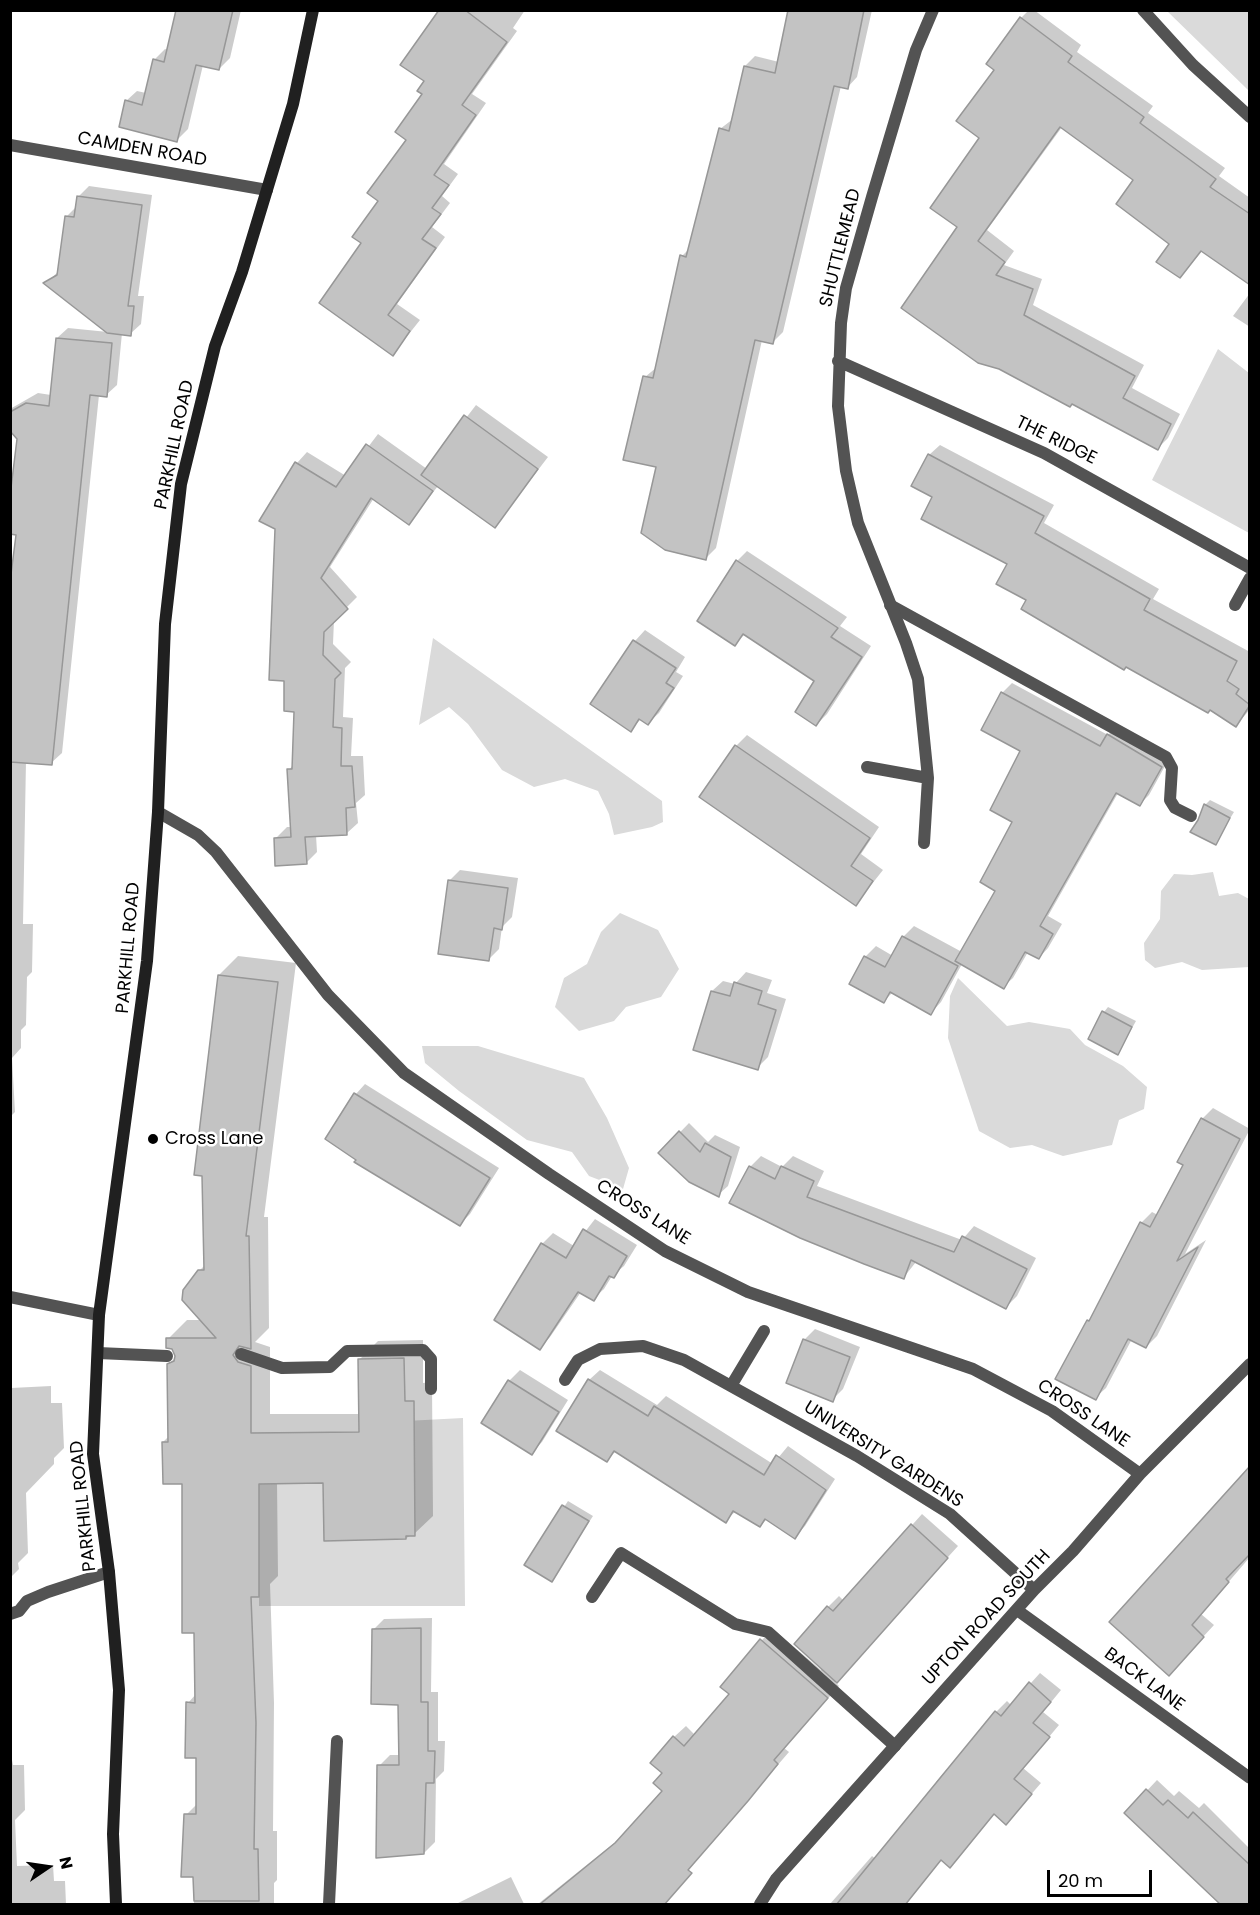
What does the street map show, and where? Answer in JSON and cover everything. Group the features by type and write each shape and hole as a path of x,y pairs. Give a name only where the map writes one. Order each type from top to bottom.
{"main road":[{"name":"PARKHILL ROAD","path":"116,1905 113,1834 118,1690 109,1572 93,1454 99,1315 142,1010 158,812 164,635 181,484 215,346 293,104 313,10"}],"street":[{"name":"SHUTTLEMEAD","path":"924,843 928,778 918,679 858,523 846,471 838,406 838,362 846,288 916,50 933,10"},
{"path":"1143,10 1193,65 1250,117"},
{"name":"CAMDEN ROAD","path":"10,145 267,190"},
{"name":"THE RIDGE","path":"838,362 1044,453 1250,568"},
{"path":"1234,605 1250,578"},
{"path":"890,605 1166,757 1172,768 1170,800 1175,808 1191,816"},
{"path":"867,767 928,778"},
{"name":"CROSS LANE","path":"158,812 198,835 216,852 328,995 404,1073 549,1174 665,1251 748,1292 973,1369 1052,1411 1140,1474"},
{"path":"10,1297 99,1315"},
{"path":"731,1386 764,1331"},
{"name":"UNIVERSITY GARDENS","path":"565,1380 578,1360 600,1349 643,1346 684,1360 857,1456 950,1514 1034,1590"},
{"path":"241,1354 282,1368 330,1367 347,1351 423,1350 431,1359 431,1389"},
{"path":"98,1353 167,1356"},
{"name":"UPTON ROAD SOUTH","path":"760,1905 776,1879 1034,1590 1073,1551 1140,1474 1250,1364"},
{"path":"592,1597 621,1553 735,1624 768,1632 895,1746"},
{"path":"10,1614 19,1611 27,1601 48,1592 109,1572"},
{"name":"BACK LANE","path":"1017,1610 1250,1778"},
{"path":"330,1905 337,1741"}],"shaded area":[{"path":"1167,11 1249,11 1249,91 1245,87"},
{"path":"1218,349 1249,373 1249,533 1152,480"},
{"path":"433,638 662,801 663,822 652,827 614,835 609,814 598,791 565,779 534,787 502,770 468,724 449,707 419,725"},
{"path":"1213,872 1219,896 1238,893 1249,899 1249,967 1202,970 1182,962 1155,968 1145,960 1144,943 1160,919 1161,891 1174,874 1192,875"},
{"path":"620,913 658,930 679,969 661,997 626,1007 614,1021 579,1031 555,1007 564,978 587,964 601,932"},
{"path":"958,978 1007,1026 1029,1022 1070,1029 1085,1045 1123,1066 1147,1087 1144,1109 1119,1120 1112,1145 1063,1156 1032,1145 1010,1148 979,1131 948,1038 950,996"},
{"path":"422,1046 478,1046 584,1078 607,1118 629,1168 623,1189 589,1176 572,1152 527,1140 459,1091 425,1063"},
{"path":"463,1418 465,1606 259,1606 259,1580 251,1580 250,1540 259,1540 259,1521 250,1484 338,1483 324,1541 406,1539 406,1536 414,1536 406,1421"}],"building":[{"path":"176,10 233,10 219,70 196,65 177,142 119,127 125,100 142,105 153,59 164,62"},
{"path":"439,10 465,10 507,42 462,105 476,115 434,175 449,185 432,208 441,214 422,239 436,248 388,315 410,331 393,356 319,303 361,243 352,237 378,201 367,193 406,140 395,132 422,94 417,91 424,81 400,65"},
{"path":"788,10 864,10 848,89 834,86 773,344 755,340 706,560 665,550 641,533 656,467 623,460 643,376 653,378 680,255 686,257 719,128 729,131 744,66 775,73"},
{"path":"1020,17 1072,56 1068,62 1144,117 1140,123 1216,179 1210,187 1250,214 1250,285 1201,251 1180,278 1156,262 1169,244 1116,204 1133,180 1060,127 978,241 1005,262 996,275 1033,289 1024,315 1135,376 1123,398 1171,424 1158,450 1072,404 1070,407 999,369 978,363 901,308 957,227 930,208 979,138 956,121 994,70 986,64"},
{"path":"77,196 142,205 128,306 134,306 131,336 107,333 43,283 57,275 65,216 74,217"},
{"path":"56,338 112,343 107,397 90,395 52,765 10,762 10,582 16,535 10,534 10,496 17,439 10,431 10,412 26,403 49,406"},
{"path":"464,415 538,469 495,528 421,475"},
{"path":"366,444 433,491 409,525 371,498 321,578 348,609 324,632 323,655 341,673 335,679 333,727 342,728 341,766 352,766 355,807 346,808 347,835 305,837 307,864 275,866 274,838 291,837 287,769 292,769 294,712 284,711 284,681 269,680 275,529 259,521 295,462 336,487"},
{"path":"928,454 1044,516 1035,533 1150,599 1144,610 1237,661 1227,681 1239,689 1236,694 1250,705 1236,727 1210,710 1208,713 1126,667 1124,670 1021,609 1026,600 996,584 1007,564 921,519 932,497 911,486"},
{"path":"736,560 838,628 831,637 862,657 816,726 795,712 814,681 743,634 735,646 697,621"},
{"path":"633,640 676,668 666,683 674,688 648,725 639,719 631,732 590,704"},
{"path":"1001,692 1100,746 1107,734 1162,767 1140,806 1116,793 1040,926 1053,934 1039,959 1025,952 1004,989 955,961 995,891 980,882 1012,822 990,810 1020,751 981,730"},
{"path":"735,745 870,838 851,866 873,881 856,906 699,797"},
{"path":"1204,804 1230,818 1216,845 1190,832"},
{"path":"448,880 508,888 502,930 494,928 489,961 438,954"},
{"path":"902,936 958,966 931,1015 890,992 884,1003 849,984 864,956 885,967"},
{"path":"218,975 278,982 246,1236 249,1236 251,1349 239,1346 233,1355 238,1362 251,1366 251,1433 359,1432 358,1359 404,1358 405,1401 414,1401 415,1536 406,1536 406,1539 324,1541 323,1483 259,1484 259,1597 251,1597 256,1723 254,1849 258,1849 259,1901 194,1901 193,1877 181,1877 184,1814 196,1814 196,1758 185,1758 186,1702 195,1703 194,1633 182,1633 182,1484 163,1484 162,1442 168,1442 167,1364 174,1361 175,1356 172,1349 166,1348 166,1338 216,1338 182,1300 183,1290 198,1270 204,1270 202,1176 194,1175"},
{"path":"734,982 762,991 758,1004 776,1010 758,1070 693,1050 711,991 730,996"},
{"path":"1102,1011 1132,1027 1118,1055 1088,1039"},
{"path":"354,1093 490,1178 460,1226 354,1162 356,1160 325,1139"},
{"path":"1201,1118 1240,1139 1177,1261 1198,1247 1146,1348 1128,1339 1096,1400 1055,1379 1087,1320 1089,1321 1140,1222 1150,1227 1183,1165 1177,1162"},
{"path":"679,1131 700,1152 705,1143 731,1157 719,1197 689,1182 658,1153"},
{"path":"749,1166 775,1179 781,1166 814,1181 807,1197 954,1252 962,1236 1027,1269 1006,1309 911,1260 904,1279 800,1238 729,1203"},
{"path":"583,1229 627,1256 614,1278 609,1276 594,1301 578,1292 540,1350 494,1320 541,1243 566,1258"},
{"path":"803,1339 850,1357 833,1402 786,1383"},
{"path":"588,1379 648,1416 654,1406 764,1475 776,1455 826,1490 795,1539 765,1519 760,1527 733,1511 726,1523 614,1451 607,1462 556,1431"},
{"path":"508,1380 559,1412 532,1455 481,1423"},
{"path":"1250,1466 1250,1554 1226,1579 1229,1582 1192,1625 1204,1637 1169,1676 1109,1622"},
{"path":"562,1505 589,1521 552,1582 524,1565"},
{"path":"911,1524 948,1558 837,1683 794,1644 827,1606 833,1611"},
{"path":"421,1628 421,1702 428,1702 428,1751 435,1751 434,1783 426,1783 424,1854 376,1858 377,1765 399,1765 398,1705 371,1704 372,1629"},
{"path":"760,1639 828,1698 774,1760 778,1764 748,1801 688,1870 692,1873 664,1905 539,1905 615,1843 662,1791 653,1783 662,1773 650,1763 673,1736 684,1746 729,1694 720,1687"},
{"path":"1029,1682 1051,1702 1033,1723 1050,1737 1014,1779 1032,1794 1006,1825 994,1814 950,1868 941,1860 905,1905 836,1905 995,1711 1001,1716"},
{"path":"1146,1789 1163,1805 1168,1800 1188,1818 1193,1812 1250,1865 1250,1905 1221,1905 1124,1813"}],"place":[{"name":"Cross Lane","path":"153,1139"}]}
